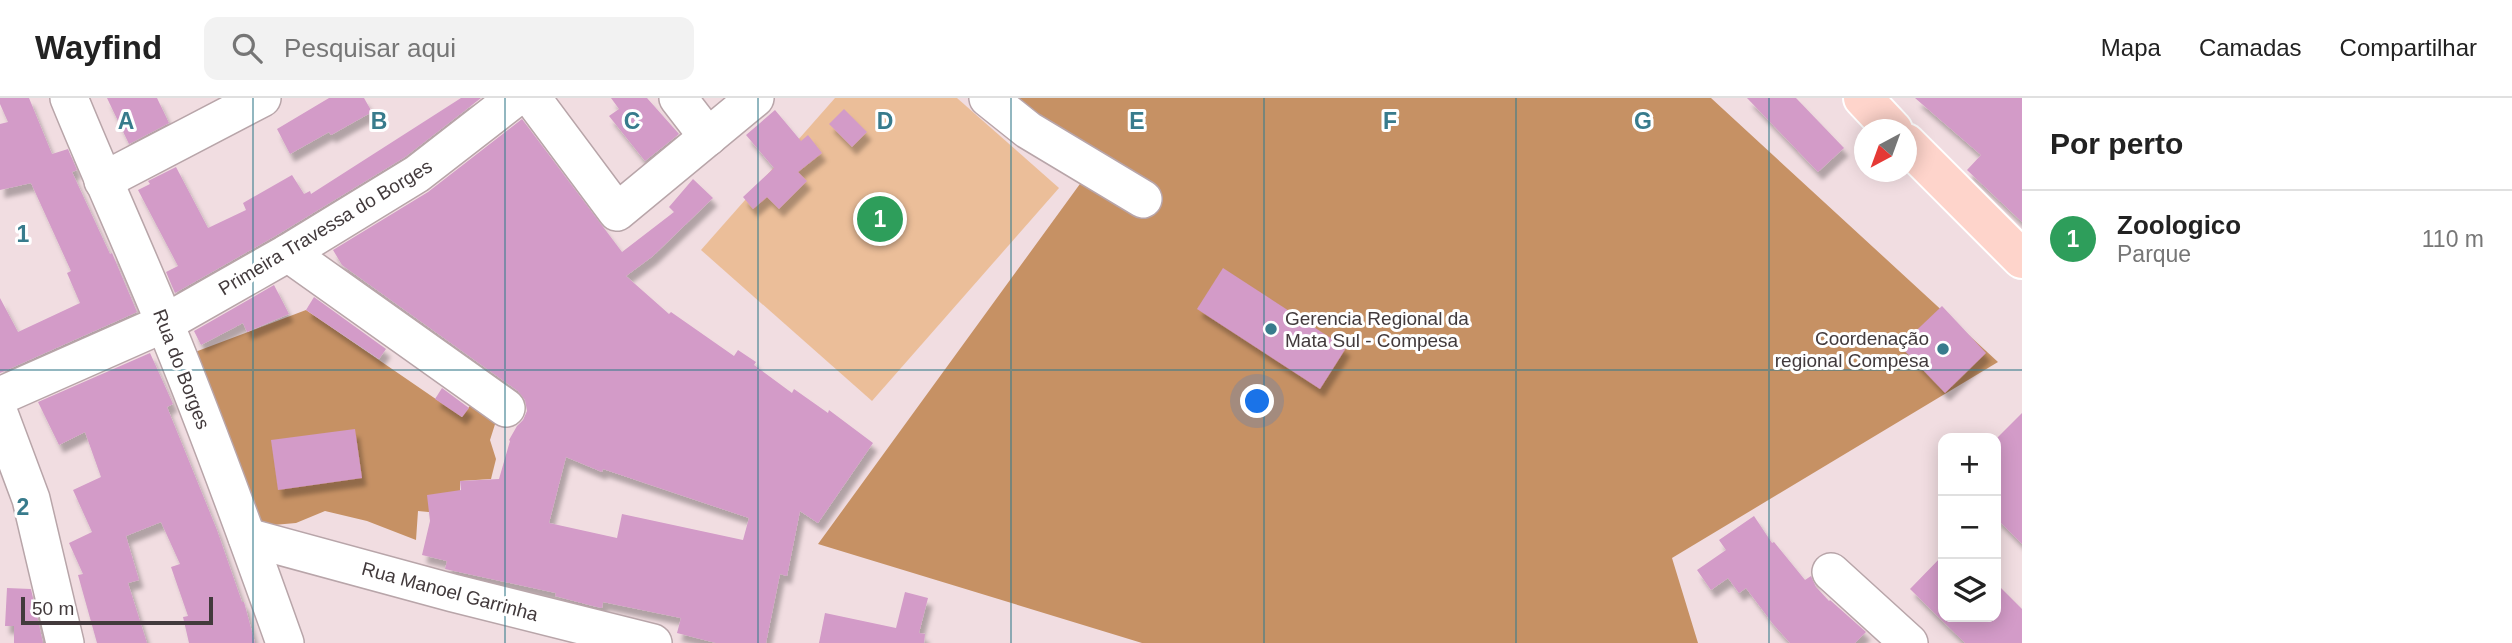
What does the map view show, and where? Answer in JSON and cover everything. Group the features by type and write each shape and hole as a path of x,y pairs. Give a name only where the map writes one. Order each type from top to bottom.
{"main road":[{"path":"1863,98 1883,119"},
{"path":"1917,154 2022,259"}],"street":[{"name":"Rua do Borges","path":"69,98 165,323 285,643"},
{"path":"103,181 262,98"},
{"name":"Primeira Travessa do Borges","path":"0,396 165,323 288,253 417,174 515,98"},
{"path":"531,98 617,212 755,98"},
{"path":"678,98 708,136"},
{"path":"988,98 1028,130 1143,199"},
{"path":"288,253 506,408"},
{"path":"0,416 31,499 65,643"},
{"name":"Rua Manoel Garrinha","path":"247,537 453,593 653,643"},
{"path":"1831,572 1909,643"}],"shaded area":[{"path":"835,98 957,98 1059,188 872,401 701,250"},
{"path":"1006,98 1711,98 1998,362 1672,558 1698,643 1142,643 818,544 1085,177"},
{"path":"306,310 462,417 474,400 497,418 490,440 496,459 491,479 460,481 460,515 418,511 416,540 367,521 325,511 296,523 262,526 195,352"}],"building":[{"path":"0,98 29,98 52,154 68,149 77,170 72,172 110,254 112,253 137,312 0,373 0,298 18,332 80,303 67,273 71,271 31,183 0,190 0,124 8,122"},
{"path":"107,98 157,98 169,123 129,144"},
{"path":"329,98 364,98 372,112 290,154 277,129"},
{"path":"461,98 481,98 405,157 175,293 166,272 178,266 138,190 150,184 148,181 176,167 208,228 246,210 243,203 292,175 304,194 310,191 311,194"},
{"path":"611,98 647,98 679,134 645,161 609,116 619,109"},
{"path":"1747,98 1796,98 1844,148 1818,172"},
{"path":"1915,98 2022,98 2022,222 1967,170 1981,155"},
{"path":"844,109 867,132 852,147 829,124"},
{"path":"775,110 801,141 808,135 822,153 798,172 807,181 779,209 767,197 753,209 743,197 774,168 746,135"},
{"path":"522,119 622,252 674,212 669,207 693,179 713,198 653,256 626,276 669,314 671,312 734,356 738,350 792,393 794,389 828,413 829,410 873,443 818,523 800,511 787,576 780,574 766,643 716,643 677,633 681,618 603,602 602,608 593,606 555,596 556,593 445,569 447,561 422,555 430,521 427,495 461,490 460,481 499,479 509,440 527,411 525,400 518,391 342,265 333,250 428,192","holes":["566,457 602,472 603,469 749,518 743,540 622,514 617,538 549,523"]},
{"name":"Gerencia Regional da Mata Sul - Compesa","path":"1223,268 1346,348 1320,389 1197,309"},
{"path":"274,285 289,314 247,332 243,323 201,345 194,331"},
{"path":"314,297 386,349 379,359 306,310"},
{"name":"Coordenação regional Compesa","path":"1942,306 1986,353 1945,393 1900,346"},
{"path":"150,353 173,404 167,407 244,602 255,643 189,643 183,617 188,616 171,567 180,564 161,522 126,536 139,580 128,583 147,643 97,643 78,575 83,574 69,543 92,532 73,490 101,477 85,432 59,445 38,402"},
{"path":"442,388 469,408 462,417 435,399"},
{"path":"2022,413 2022,544 2001,523 2001,434"},
{"path":"355,429 362,478 278,490 271,440"},
{"path":"1754,516 1772,543 1774,542 1805,580 1811,576 1816,587 1829,601 1866,632 1855,643 1790,643 1746,588 1739,593 1728,578 1711,590 1697,570 1726,550 1719,540"},
{"path":"1938,560 1938,616 1910,589"},
{"path":"7,588 31,589 43,643 14,643 14,626 5,626"},
{"path":"2001,588 2022,609 2022,643 1965,643 1944,622 2001,622"},
{"path":"905,592 928,598 919,633 925,634 924,643 819,643 825,613 896,628"}],"place":[{"name":"Zoologico","path":"880,219"},
{"name":"Gerencia Regional da Mata Sul - Compesa","path":"1271,329"},
{"name":"Coordenação regional Compesa","path":"1943,349"}]}
